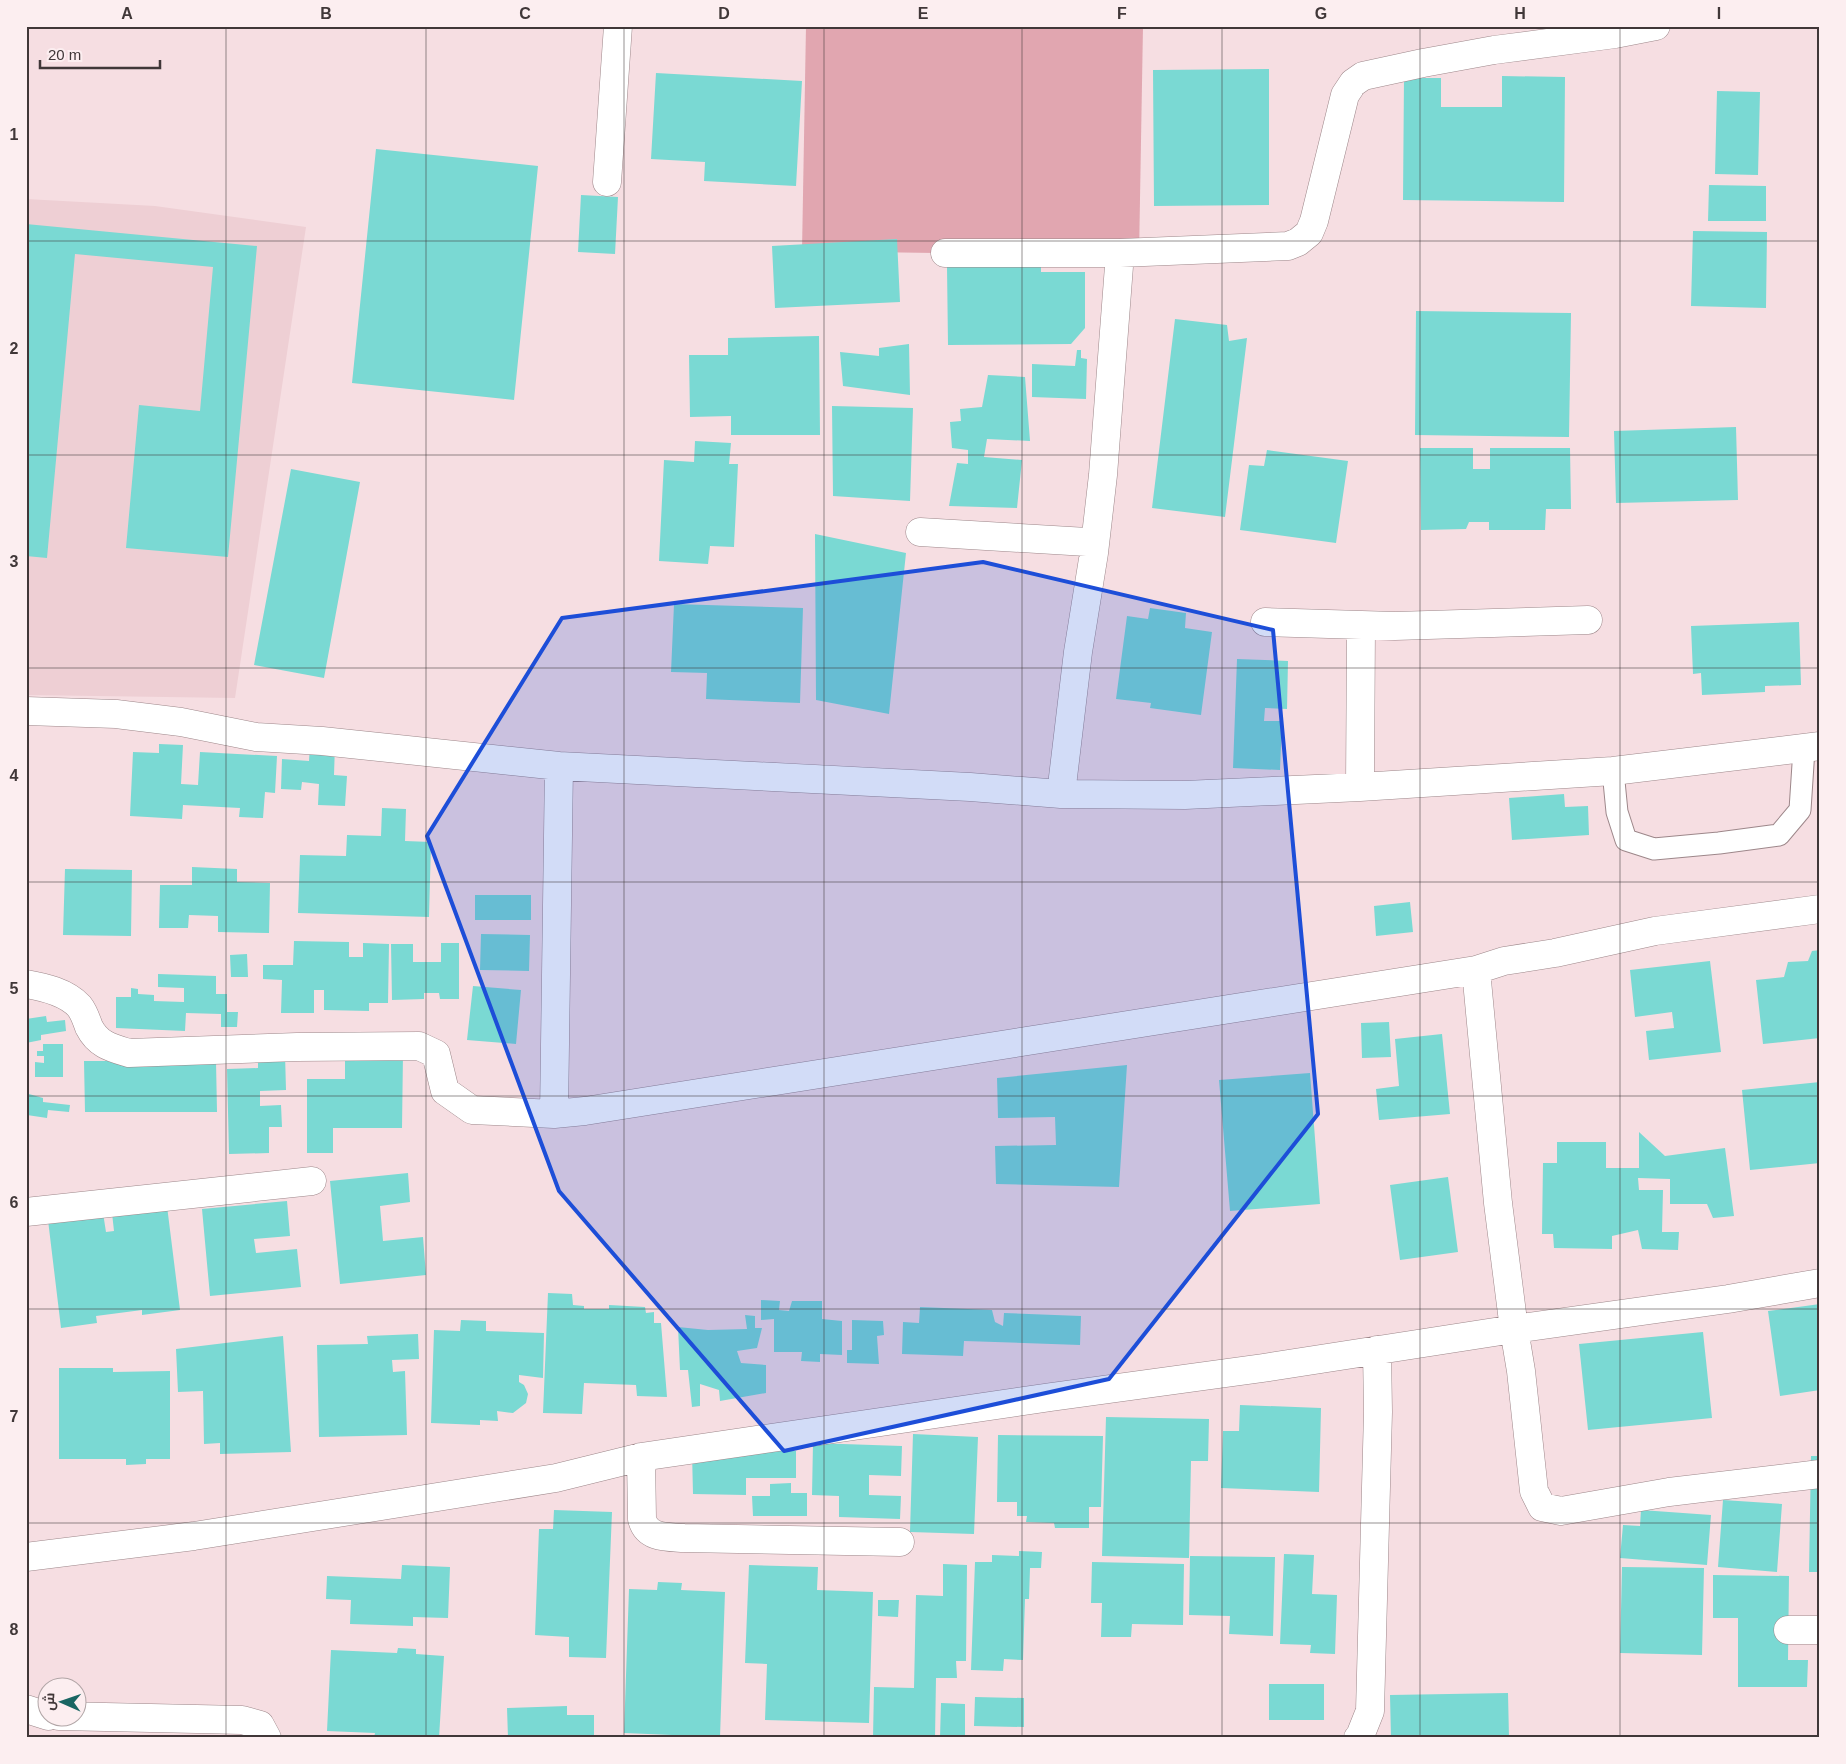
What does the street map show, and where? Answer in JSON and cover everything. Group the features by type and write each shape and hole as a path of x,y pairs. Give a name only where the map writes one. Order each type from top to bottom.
{"street":[{"path":"607,182 618,26"},
{"path":"944,253 1120,253 1288,246 1298,242 1309,233 1319,205 1345,95 1353,83 1363,76 1494,50 1612,30 1656,26"},
{"path":"1060,794 1078,652 1094,553 1103,475 1120,253"},
{"path":"920,532 1087,542 1094,553"},
{"path":"1265,622 1395,626 1588,620"},
{"path":"1360,787 1361,626"},
{"path":"26,711 116,714 181,722 256,737 322,741 559,766 970,787 1060,794 1185,795 1360,787 1613,770 1812,747"},
{"path":"554,1114 559,766"},
{"path":"26,984 62,993 77,1004 84,1013 90,1029 104,1046 129,1053 297,1047 419,1046 436,1054 445,1091 472,1110 554,1114 585,1111 1476,970 1504,961 1555,953 1655,931 1820,909"},
{"path":"1476,970 1498,1203 1521,1371 1534,1491 1542,1507 1561,1511 1632,1498 1820,1474"},
{"path":"26,1212 312,1181"},
{"path":"26,1557 194,1536 556,1478 641,1457 1061,1395 1263,1368 1514,1329 1728,1299 1820,1283"},
{"path":"1358,1738 1370,1712 1378,1412 1377,1350"},
{"path":"641,1457 642,1519 644,1526 656,1535 684,1538 900,1542"},
{"path":"1788,1630 1820,1630"},
{"path":"26,1709 38,1713"},
{"path":"88,1717 242,1720 260,1725 267,1738"}],"lane":[{"path":"1613,770 1617,812 1626,840 1654,849 1718,843 1779,835 1800,810 1812,747"}],"highlighted area":[{"path":"983,562 1273,630 1318,1114 1109,1379 784,1451 559,1191 427,836 562,618"}],"shaded area":[{"path":"806,26 1143,26 1139,256 802,251"},
{"path":"26,199 155,206 306,227 235,698 26,695"}],"building":[{"path":"1269,69 1269,205 1154,206 1153,70"},
{"path":"656,73 802,81 796,186 704,181 705,162 651,159"},
{"path":"1502,76 1565,77 1564,202 1403,200 1404,78 1441,78 1441,107 1502,107"},
{"path":"1717,91 1760,92 1758,175 1715,174"},
{"path":"376,149 538,166 514,400 352,383"},
{"path":"1709,185 1766,186 1766,221 1708,221"},
{"path":"581,195 618,197 615,254 578,252"},
{"path":"26,224 257,246 228,557 126,548 139,405 200,411 213,267 75,254 47,558 26,556"},
{"path":"1693,231 1767,232 1766,308 1691,306"},
{"path":"897,239 900,302 775,308 772,246"},
{"path":"1041,266 1041,272 1085,272 1085,328 1071,344 948,345 947,267"},
{"path":"1416,311 1571,313 1569,437 1415,435"},
{"path":"1175,319 1227,325 1229,341 1247,338 1225,517 1152,508"},
{"path":"819,336 820,435 731,435 731,416 690,417 689,355 728,355 728,338"},
{"path":"909,344 910,395 843,386 840,352 879,356 879,348"},
{"path":"1077,350 1081,350 1081,358 1087,359 1086,399 1032,397 1032,364 1075,366"},
{"path":"988,375 1025,377 1030,441 987,439 984,457 1022,460 1017,508 949,506 957,463 968,464 968,450 952,448 950,422 961,421 960,409 982,407"},
{"path":"832,406 913,408 910,501 833,496"},
{"path":"1736,427 1738,500 1616,503 1614,431"},
{"path":"695,441 731,443 729,464 738,464 734,547 710,546 708,564 659,561 664,460 694,462"},
{"path":"1420,448 1473,448 1473,469 1490,469 1490,448 1570,448 1571,509 1546,509 1545,530 1489,530 1489,522 1469,522 1466,529 1421,530"},
{"path":"1267,450 1348,461 1336,543 1240,530 1249,465 1264,466"},
{"path":"291,469 360,482 324,678 254,665"},
{"path":"815,534 906,553 889,714 816,700"},
{"path":"674,604 803,608 800,703 706,699 707,673 671,672"},
{"path":"1150,608 1186,613 1185,628 1212,632 1201,715 1150,708 1151,703 1116,699 1127,616 1148,619"},
{"path":"1799,622 1801,685 1765,686 1765,692 1702,695 1701,673 1693,674 1691,626"},
{"path":"1237,659 1288,661 1287,709 1265,708 1264,721 1282,721 1280,770 1233,768"},
{"path":"159,744 183,745 181,784 198,785 200,752 277,756 275,793 265,792 263,818 239,817 240,808 183,805 182,819 130,816 133,752 159,753"},
{"path":"310,744 335,745 334,775 347,776 345,806 318,805 319,784 302,782 301,790 281,789 282,759 309,761"},
{"path":"1564,794 1565,807 1588,806 1589,835 1512,840 1509,798"},
{"path":"382,808 406,809 405,841 431,842 429,917 298,913 300,855 346,856 347,835 381,836"},
{"path":"192,867 237,869 237,882 270,883 269,933 218,932 218,916 189,915 188,928 159,928 160,885 192,885"},
{"path":"65,869 132,870 131,936 63,935"},
{"path":"475,895 531,895 531,920 475,920"},
{"path":"1410,902 1413,932 1376,936 1374,906"},
{"path":"481,934 530,935 529,971 480,970"},
{"path":"294,941 349,942 349,957 363,957 363,943 389,944 388,1003 369,1003 369,1011 324,1010 324,990 314,990 314,1013 281,1013 282,980 263,979 263,965 293,965"},
{"path":"441,943 459,943 459,999 440,999 439,993 424,993 424,999 392,1000 391,944 413,944 413,962 441,962"},
{"path":"1820,950 1820,1038 1763,1044 1756,980 1784,977 1788,962 1808,961 1812,951"},
{"path":"247,954 248,977 231,977 230,955"},
{"path":"1710,961 1721,1052 1649,1060 1646,1031 1674,1028 1672,1012 1635,1017 1630,970"},
{"path":"158,974 216,976 216,994 227,994 227,1012 238,1012 237,1027 221,1027 221,1014 186,1013 185,1031 116,1028 116,997 131,997 131,988 138,989 138,994 154,995 154,1001 184,1002 184,988 158,987"},
{"path":"473,986 521,990 516,1044 467,1040"},
{"path":"46,1016 47,1022 65,1020 66,1031 41,1035 41,1040 26,1043 26,1019"},
{"path":"1389,1022 1391,1057 1362,1058 1361,1023"},
{"path":"1442,1034 1450,1114 1379,1120 1376,1089 1399,1086 1395,1039"},
{"path":"43,1044 63,1044 63,1077 35,1077 35,1062 44,1063 44,1056 37,1056 37,1051 43,1051"},
{"path":"345,1052 403,1053 402,1128 333,1128 333,1153 307,1153 307,1079 345,1079"},
{"path":"258,1054 285,1054 286,1090 260,1091 260,1106 281,1105 282,1127 269,1127 269,1153 229,1154 227,1069 258,1068"},
{"path":"84,1061 216,1061 217,1112 85,1112"},
{"path":"1127,1065 1119,1187 996,1184 995,1146 1056,1145 1055,1117 998,1118 997,1078"},
{"path":"1310,1073 1320,1204 1230,1211 1219,1080"},
{"path":"1820,1082 1820,1163 1750,1170 1742,1090"},
{"path":"29,1094 43,1098 43,1102 70,1105 69,1112 48,1110 47,1118 27,1115"},
{"path":"1639,1132 1665,1156 1725,1148 1734,1216 1713,1218 1707,1204 1670,1204 1670,1179 1638,1178 1639,1190 1663,1190 1662,1232 1679,1232 1678,1250 1642,1249 1638,1230 1612,1236 1612,1249 1554,1248 1553,1234 1542,1234 1543,1163 1557,1163 1557,1142 1606,1142 1606,1168 1639,1168"},
{"path":"408,1173 410,1202 380,1206 383,1241 423,1237 426,1275 340,1284 330,1181"},
{"path":"1448,1177 1458,1252 1400,1260 1390,1185"},
{"path":"287,1201 290,1236 254,1239 256,1253 297,1249 301,1287 210,1296 202,1209"},
{"path":"167,1206 180,1310 142,1315 142,1310 96,1316 97,1323 61,1328 48,1220 103,1213 106,1232 114,1231 112,1213"},
{"path":"548,1293 572,1294 573,1305 584,1306 584,1309 609,1309 609,1305 645,1307 646,1313 654,1312 654,1323 661,1323 667,1397 637,1396 636,1385 584,1383 582,1414 543,1413"},
{"path":"761,1300 780,1301 779,1310 789,1311 792,1301 822,1301 822,1319 842,1321 842,1355 820,1354 820,1362 801,1361 802,1352 774,1352 774,1319 761,1320"},
{"path":"1820,1304 1820,1390 1780,1396 1768,1311"},
{"path":"920,1307 992,1310 995,1322 1003,1326 1004,1313 1081,1316 1080,1345 964,1341 963,1356 902,1354 903,1322 919,1323"},
{"path":"745,1315 755,1316 755,1328 762,1328 757,1348 737,1351 741,1363 766,1365 766,1393 720,1401 719,1390 700,1384 700,1406 692,1407 688,1370 680,1370 678,1327 708,1330 747,1329"},
{"path":"461,1320 486,1321 486,1331 544,1333 543,1378 519,1375 519,1382 524,1385 528,1394 526,1403 513,1413 497,1411 498,1421 480,1420 480,1425 431,1423 434,1330 460,1331"},
{"path":"852,1320 883,1321 884,1335 877,1336 879,1364 847,1363 847,1350 852,1350"},
{"path":"1703,1332 1712,1418 1588,1430 1579,1344"},
{"path":"418,1334 419,1359 392,1360 393,1372 405,1371 407,1435 319,1437 317,1345 368,1344 367,1336"},
{"path":"283,1336 291,1452 220,1454 220,1443 204,1444 203,1391 178,1392 176,1349"},
{"path":"59,1368 113,1368 113,1372 170,1371 170,1459 146,1459 146,1464 126,1465 126,1459 59,1459"},
{"path":"1240,1405 1321,1408 1319,1492 1221,1488 1223,1431 1239,1431"},
{"path":"1106,1417 1209,1419 1208,1461 1191,1461 1189,1558 1102,1556"},
{"path":"913,1434 978,1437 974,1534 910,1532"},
{"path":"998,1435 1103,1436 1101,1507 1089,1507 1089,1528 1055,1528 1054,1523 1026,1522 1027,1516 1017,1516 1017,1502 997,1502"},
{"path":"813,1443 902,1446 901,1476 869,1475 869,1495 901,1496 900,1519 839,1517 839,1496 812,1495"},
{"path":"796,1451 796,1478 746,1478 746,1495 693,1494 692,1452"},
{"path":"1811,1456 1820,1456 1820,1572 1809,1572"},
{"path":"791,1483 791,1493 807,1493 807,1516 753,1516 752,1496 770,1496 770,1484"},
{"path":"1723,1500 1782,1504 1777,1572 1718,1567"},
{"path":"554,1510 612,1512 606,1658 569,1657 569,1637 535,1635 539,1529 553,1529"},
{"path":"1641,1510 1711,1515 1707,1565 1620,1558 1623,1525 1640,1526"},
{"path":"1019,1551 1042,1552 1041,1568 1030,1568 1029,1599 1025,1599 1023,1660 1004,1659 1003,1671 971,1670 975,1562 992,1562 992,1555 1019,1556"},
{"path":"1284,1554 1314,1555 1312,1594 1337,1595 1335,1654 1310,1653 1311,1645 1280,1644"},
{"path":"1190,1556 1275,1557 1273,1636 1229,1634 1230,1616 1189,1615"},
{"path":"1092,1562 1184,1564 1183,1625 1132,1624 1131,1637 1101,1637 1102,1603 1091,1603"},
{"path":"943,1564 967,1565 966,1661 956,1661 957,1678 936,1678 935,1738 873,1738 874,1687 914,1688 916,1595 943,1596"},
{"path":"402,1565 450,1567 448,1618 413,1617 413,1626 350,1624 351,1600 326,1599 327,1576 401,1579"},
{"path":"749,1565 818,1567 817,1590 873,1592 869,1723 765,1720 767,1664 745,1663"},
{"path":"1622,1567 1704,1568 1702,1655 1620,1653"},
{"path":"1713,1575 1789,1576 1788,1660 1808,1660 1807,1687 1738,1687 1738,1618 1713,1618"},
{"path":"658,1582 682,1583 681,1590 725,1592 720,1737 624,1733 629,1589 657,1590"},
{"path":"878,1600 899,1600 898,1617 878,1616"},
{"path":"398,1648 416,1649 416,1654 444,1656 439,1738 374,1738 375,1733 327,1731 331,1650 397,1653"},
{"path":"1269,1684 1324,1684 1324,1720 1269,1720"},
{"path":"1508,1693 1509,1738 1391,1738 1390,1695"},
{"path":"975,1697 1024,1698 1024,1727 974,1726"},
{"path":"941,1703 965,1704 965,1738 940,1738"},
{"path":"567,1706 567,1715 594,1715 594,1738 508,1738 507,1708"}]}
